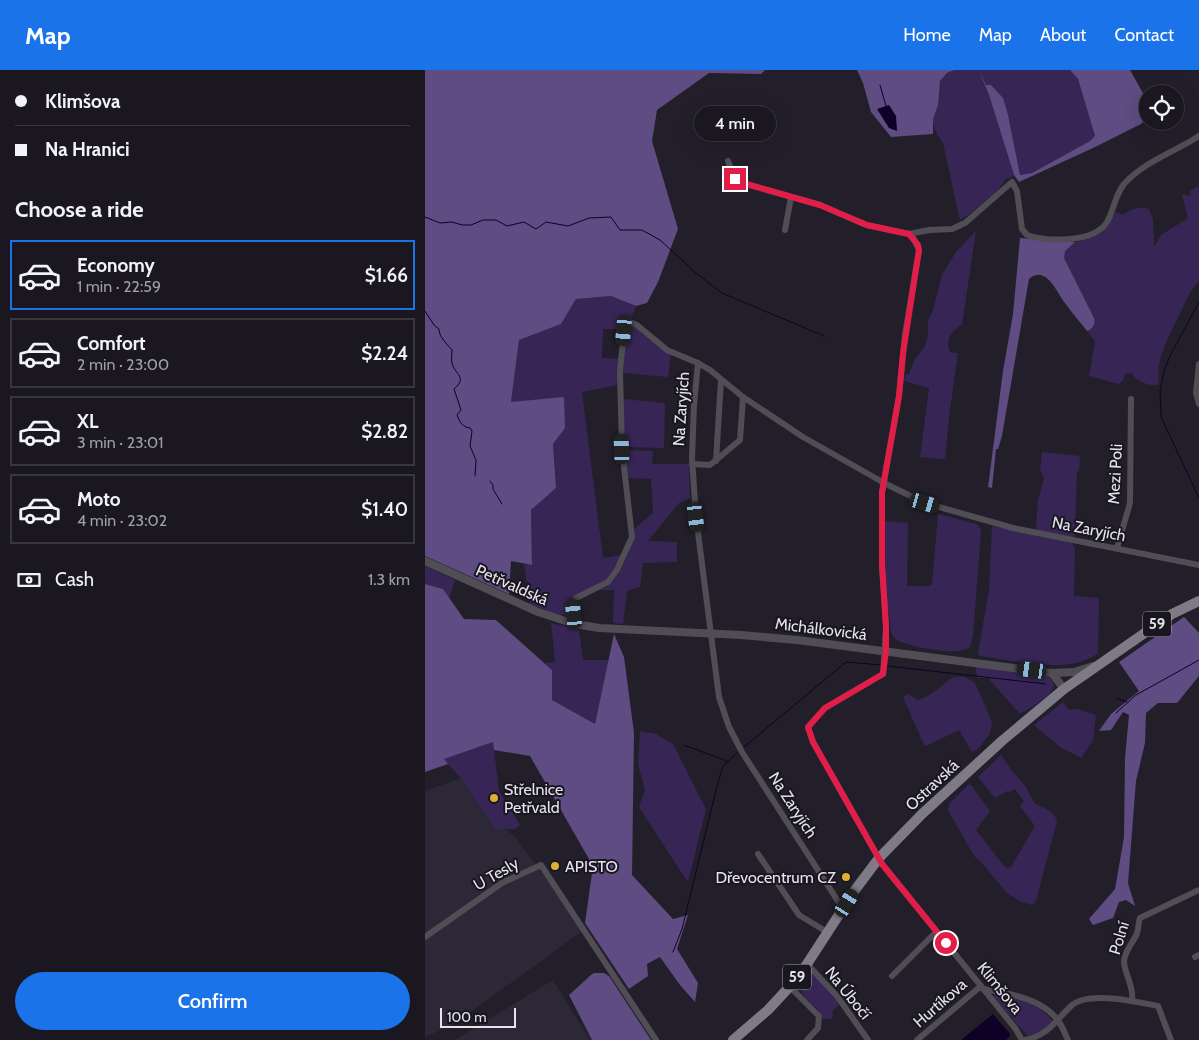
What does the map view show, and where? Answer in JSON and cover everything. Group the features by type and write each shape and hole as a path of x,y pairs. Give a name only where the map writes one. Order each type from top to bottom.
{"main road":[{"name":"Ostravská","path":"733,1040 768,1010 790,987 879,858 922,814 1003,740 1066,687 1172,614 1199,601"}],"street":[{"path":"728,161 737,181 820,205 867,225 909,234 952,229 965,223 1013,182 1020,206 1022,229 1027,235 1077,239 1096,233 1107,222 1123,185 1141,169 1199,136"},
{"path":"785,230 791,197"},
{"path":"886,651 881,528 883,482 887,472 899,396 918,245 924,231"},
{"path":"909,234 918,245"},
{"path":"575,624 573,604 576,598 608,582 617,570 632,537 622,449 620,371 624,331 630,322 637,325 667,350 698,363"},
{"name":"Na Zaryjích","path":"843,909 742,752 729,726 719,697 696,517 692,464 694,405 698,363 710,370 743,397 803,437 883,482 925,503 1013,528 1199,565"},
{"path":"1199,364 1196,393 1199,404"},
{"path":"716,461 721,380"},
{"path":"692,464 710,465 740,440 743,397"},
{"name":"Mezi Poli","path":"1117,548 1129,503 1131,399"},
{"name":"Petřvaldská","path":"425,561 538,612 575,624 620,629"},
{"name":"Michálkovická","path":"620,629 710,633 797,640 1052,673 1081,670 1098,665"},
{"name":"Klimšova","path":"886,651 883,674 825,708 808,727 813,742 879,858 936,932 1024,1040"},
{"path":"1052,673 1066,687"},
{"path":"1063,673 1068,679 1066,687"},
{"path":"758,854 799,915 827,932"},
{"name":"U Tesly","path":"425,937 502,883 541,865 656,1040"},
{"name":"Polní","path":"1132,1000 1133,992 1124,963 1130,946 1138,932 1137,924 1140,918 1199,890"},
{"path":"892,976 936,932"},
{"name":"Na Úbočí","path":"807,964 837,996 868,1040"},
{"path":"790,987 819,1016 818,1028 807,1040"},
{"path":"982,988 1008,993 1029,1000 1051,1013 1059,1021 1069,1040"},
{"name":"Hurtíkova","path":"917,1040 982,988"},
{"path":"1024,1040 1046,1032 1059,1021 1072,1004 1088,998 1132,1000 1158,1006 1171,1040"}],"shaded area":[{"path":"425,70 765,70 761,74 709,73 657,110 652,141 678,229 658,282 647,303 636,306 611,296 576,299 561,324 519,340 511,402 564,397 565,428 553,444 556,488 531,510 532,565 511,561 509,594 425,556"},
{"path":"857,70 954,70 947,73 940,81 938,105 933,119 933,134 891,137 871,112 863,83"},
{"path":"953,70 1070,70 1078,79 1095,136 1090,141 1032,173 1020,175 1008,115 986,86 1014,175 1006,179 997,191 960,220 943,143 933,124 941,80"},
{"path":"979,70 986,85 991,85 1003,98 1020,175 1032,173 1090,141 1095,136 1078,79 1070,70 1130,70 1139,86 1139,125 1019,182 1014,175 989,95"},
{"path":"889,105 896,116 897,131 889,128 877,109"},
{"path":"1199,186 1199,282 1187,297 1164,347 1159,364 1159,382 1156,385 1146,383 1136,378 1132,373 1125,374 1123,381 1119,384 1089,376 1095,341 1087,331 1093,327 1094,318 1064,258 1065,252 1072,244 1101,232 1116,212 1123,215 1138,208 1149,209 1153,219 1154,247 1161,235 1188,218 1182,195 1191,195 1189,191"},
{"path":"976,231 962,325 952,333 948,343 950,352 958,353 945,459 920,457 929,388 904,381 905,375 909,374 915,359 924,348 928,336 928,321 933,310 942,275 956,252"},
{"path":"1020,238 1075,242 1065,251 1064,258 1094,318 1094,325 1087,331 1046,277 1035,275 1029,279 1002,436 998,449 996,449 992,488 988,487 1003,371 1013,314"},
{"path":"611,296 636,306 631,319 622,329 603,329 602,358 619,359 618,385 582,392 603,558 622,555 609,578 596,587 571,598 572,617 550,612 530,604 524,564 532,565 531,510 556,488 553,444 565,428 511,402 519,340 561,324 576,299"},
{"path":"629,327 636,327 671,354 668,377 623,373 626,331"},
{"path":"623,399 665,403 664,448 625,447"},
{"path":"624,450 653,451 652,464 689,464 690,498 679,503 648,541 677,542 677,562 643,563 640,587 627,591 623,624 613,623 614,590 599,590 608,586 614,580 629,550 635,528 653,513 651,479 627,478"},
{"path":"1042,452 1080,456 1079,471 1077,471 1075,529 1072,529 1072,532 1075,532 1074,537 1036,530 1038,500 1044,478 1040,470"},
{"path":"938,514 977,524 981,530 973,636 970,647 964,650 946,651 916,646 901,642 891,632 885,586 883,521 908,523 907,586 930,586 932,584"},
{"path":"992,526 1072,542 1075,549 1074,596 1099,598 1098,653 1086,660 1072,664 1057,665 1041,665 980,656 978,653 989,590"},
{"path":"425,566 455,580 449,598 443,589 425,584"},
{"path":"425,584 443,589 464,619 496,620 552,670 552,700 595,724 614,634 624,657 634,733 632,875 673,919 688,915 677,949 698,983 695,1002 660,957 647,964 648,976 629,989 585,923 593,866 530,756 494,750 493,742 444,759 448,764 425,772"},
{"path":"1184,617 1199,633 1199,676 1177,703 1158,703 1146,713 1145,743 1136,781 1128,883 1135,906 1126,900 1119,902 1113,918 1093,925 1089,919 1115,889 1124,837 1125,758 1129,715 1123,712 1111,730 1099,731 1111,714 1139,691 1119,662"},
{"path":"551,623 579,630 583,660 609,660 595,724 552,700 552,670 545,663 555,662"},
{"path":"976,667 1046,676 1052,681 1054,686 1046,697 1020,714 988,678 977,678"},
{"path":"954,677 965,677 975,683 992,722 990,733 979,748 972,752 959,730 926,746 924,745 903,697 908,694 918,700 932,693"},
{"path":"1063,702 1069,710 1077,709 1096,715 1093,740 1081,758 1060,747 1034,725"},
{"path":"640,731 656,734 673,744 706,809 687,881 639,807 645,790 638,764"},
{"path":"493,742 499,791 520,825 515,829 495,829 461,778 443,759"},
{"path":"1001,755 1026,787 1034,803 1051,812 1057,821 1036,901 1032,905 1021,902 1007,893 974,856 948,810 949,804 968,785 971,785 990,811 976,830 1004,866 1007,868 1011,867 1035,826 1020,806 1024,801 1015,789 995,798 978,777"},
{"path":"461,778 495,829 506,829 516,838 574,916 581,932 454,1024 425,1037 425,791"},
{"path":"594,973 604,973 609,976 651,1040 592,1040 569,995"},
{"path":"813,973 836,997 839,1005 832,1011 831,1019 823,1019 818,1010 804,996 800,987 809,974"},
{"path":"553,980 590,1040 455,1040"},
{"path":"994,993 1027,1002 1041,1010 1054,1022 1044,1031 1028,1036 993,997"},
{"path":"993,1014 1010,1034 1006,1040 961,1040"}],"waterway":[{"path":"880,85 886,106"},
{"path":"425,217 440,223 452,222 462,225 471,225 483,220 496,220 507,226 524,222 536,229 546,222 568,226 589,218 611,217 620,230 642,230 660,240 696,273 722,293 824,336"},
{"path":"1199,302 1170,356 1164,371 1160,391 1161,417 1199,498"},
{"path":"425,311 452,350 452,363 460,379 460,382 454,389 461,410 457,415 462,424 472,431 470,446 476,460 475,476"},
{"path":"490,481 502,504"},
{"path":"1116,713 1136,695 1199,660"},
{"path":"744,747 846,662 881,665"},
{"path":"887,666 1046,684"},
{"path":"1116,698 1127,702"},
{"path":"684,745 727,761"},
{"path":"673,952 682,929 723,766 739,751"}],"place":[{"name":"Střelnice Petřvald","path":"494,798"},
{"name":"APISTO","path":"555,866"},
{"name":"Dřevocentrum CZ","path":"846,877"}],"route":[{"path":"735,179 739,182 820,205 867,225 909,234 918,245 919,250 900,370 899,396 882,492 882,565 886,627 886,651 883,674 825,708 808,727 813,742 882,864 946,943"}]}
